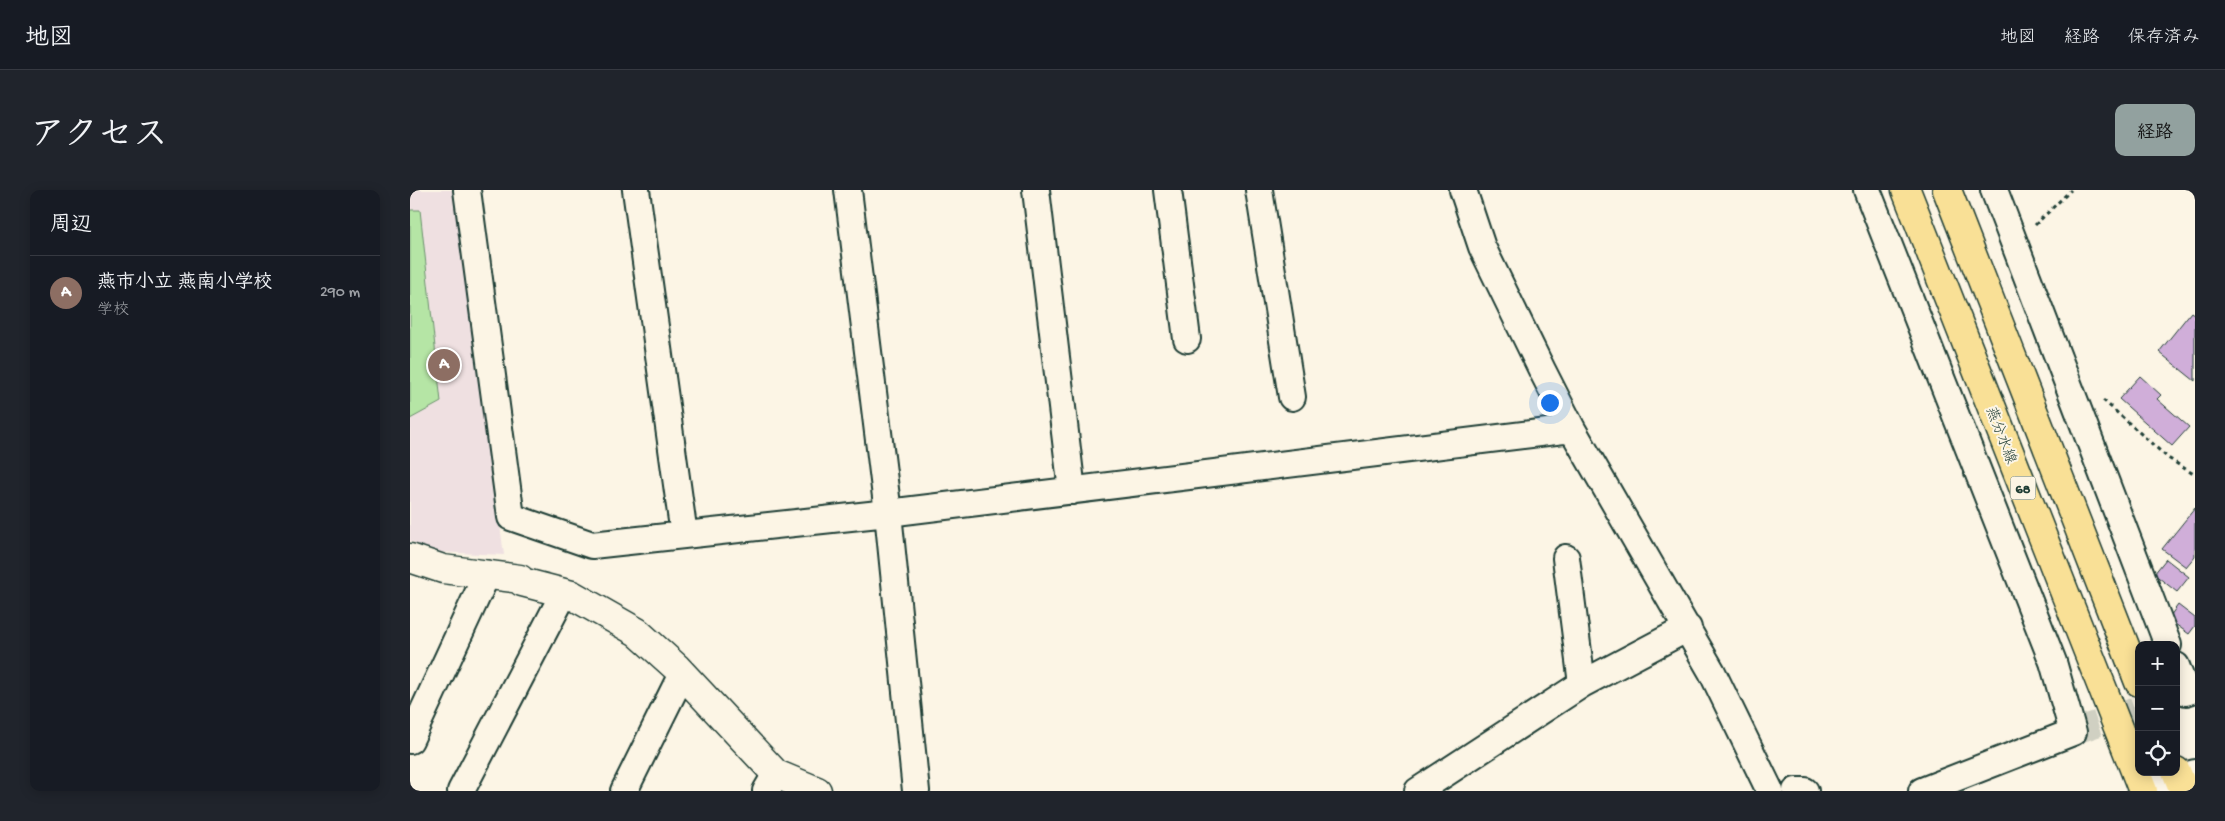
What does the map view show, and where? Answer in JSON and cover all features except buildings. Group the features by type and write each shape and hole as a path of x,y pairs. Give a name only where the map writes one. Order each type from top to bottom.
{"main road":[{"name":"燕分水線","path":"1906,190 2137,790"},
{"name":"68","path":"1947,190 2135,672"}],"street":[{"path":"468,190 511,517 592,545 888,513 1572,429"},
{"path":"636,190 684,535"},
{"path":"848,190 888,513 916,791"},
{"path":"1036,190 1072,490"},
{"path":"1168,190 1187,339"},
{"path":"1259,190 1292,398"},
{"path":"1463,190 1482,247 1572,429 1688,628 1712,672 1770,791"},
{"path":"1867,190 2053,662 2073,732 1922,791"},
{"path":"1994,190 2166,641"},
{"path":"410,558 443,569 520,579 522,582 564,593 637,632 682,674 771,783 817,791"},
{"path":"1566,558 1582,684"},
{"path":"410,740 487,574"},
{"path":"460,791 564,593"},
{"path":"1418,791 1582,684 1688,628"},
{"path":"624,791 682,674"},
{"path":"2180,676 2186,692 2195,690"},
{"path":"2137,790 2184,778"},
{"path":"1796,791 1805,791"}],"path":[{"path":"2015,244 2071,190"},
{"path":"2073,396 2090,389 2168,458 2195,475"}],"shaded area":[{"path":"410,190 455,190 504,555 435,552 410,541"}],"green space":[{"path":"410,210 420,210 441,402 410,419"}],"tunnel":[{"path":"2073,732 2135,710"}],"place":[{"name":"燕市小立 燕南小学校","path":"444,365"}]}
